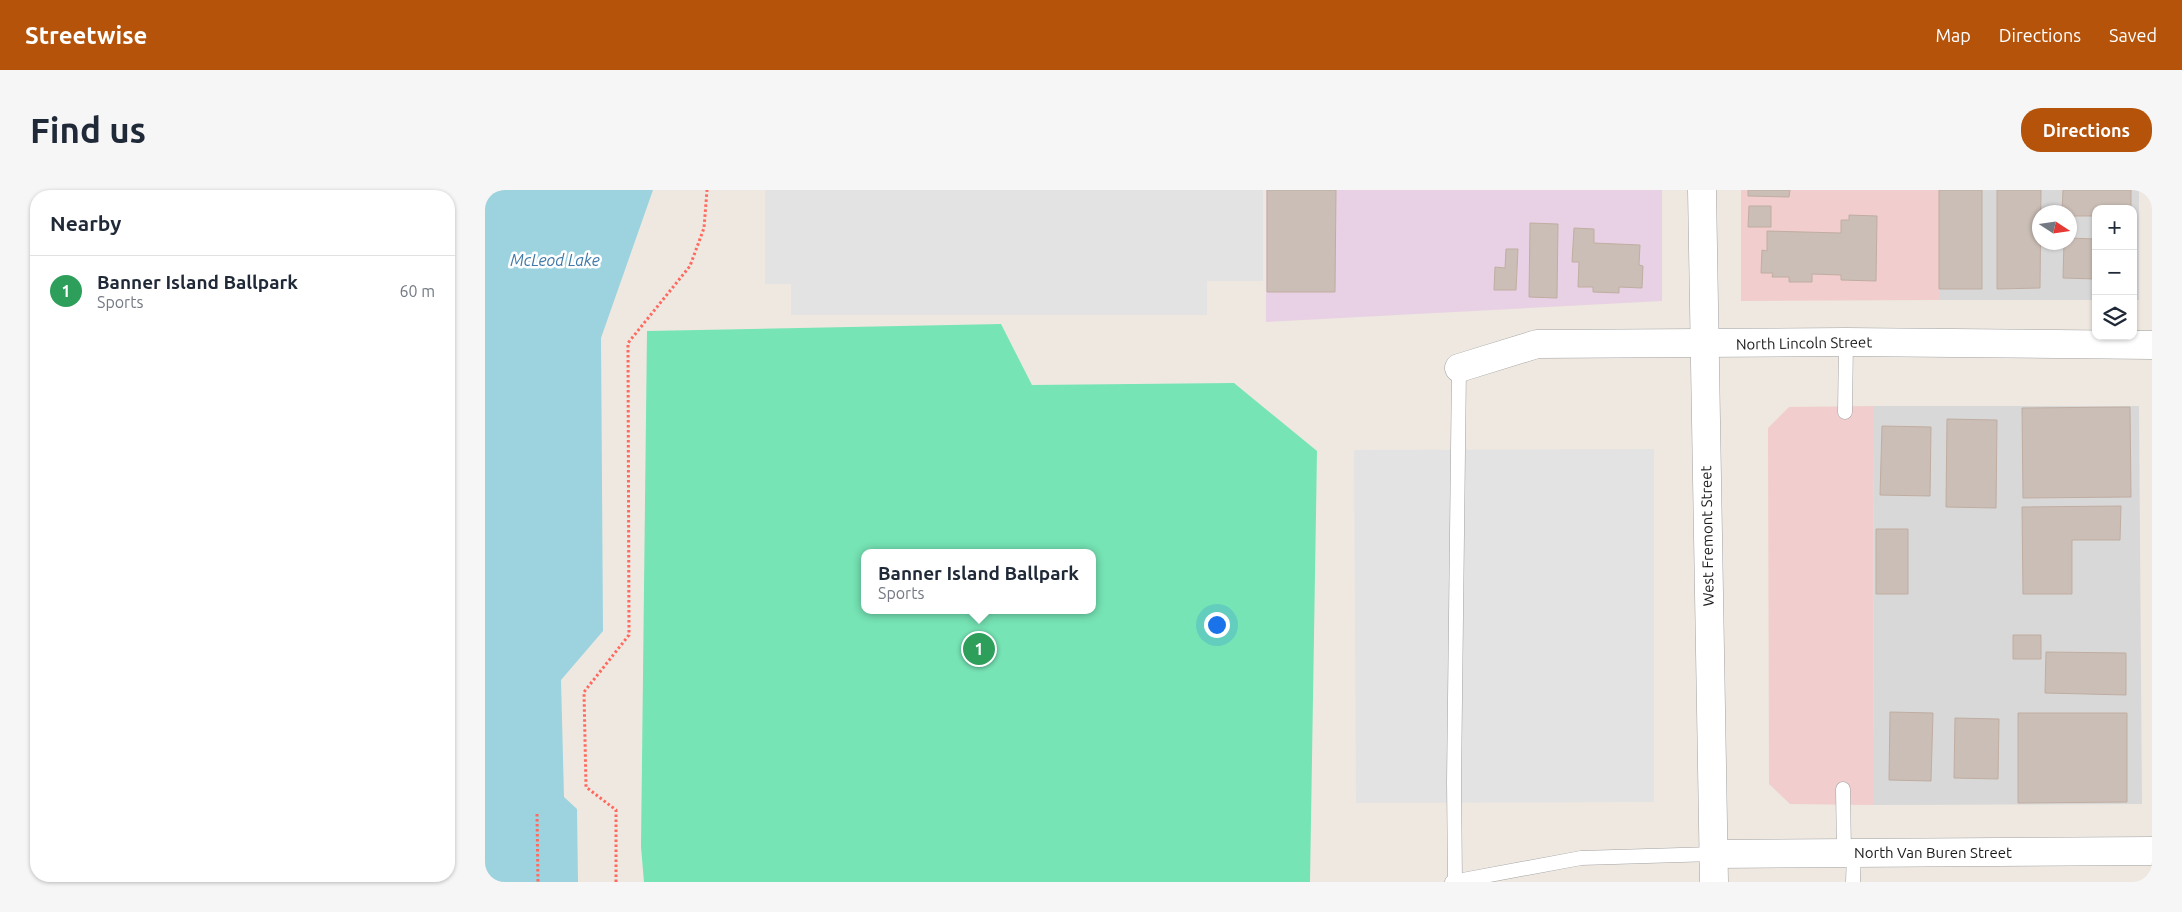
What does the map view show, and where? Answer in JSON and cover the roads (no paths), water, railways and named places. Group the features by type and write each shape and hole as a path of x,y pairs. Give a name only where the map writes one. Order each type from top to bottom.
{"street":[{"name":"West Fremont Street","path":"1702,190 1703,344 1714,882"},
{"name":"North Lincoln Street","path":"1459,368 1537,344 1846,342 2152,345"},
{"name":"North Van Buren Street","path":"1714,854 2152,851"}],"lane":[{"path":"1845,412 1846,342"},
{"path":"1459,368 1454,881 1581,858 1714,854"},
{"path":"1843,789 1853,882"}],"water":[{"name":"McLeod Lake","path":"485,190 653,190 601,338 603,631 561,680 564,797 577,809 578,882 485,882"}],"place":[{"name":"Banner Island Ballpark","path":"979,649"}]}
